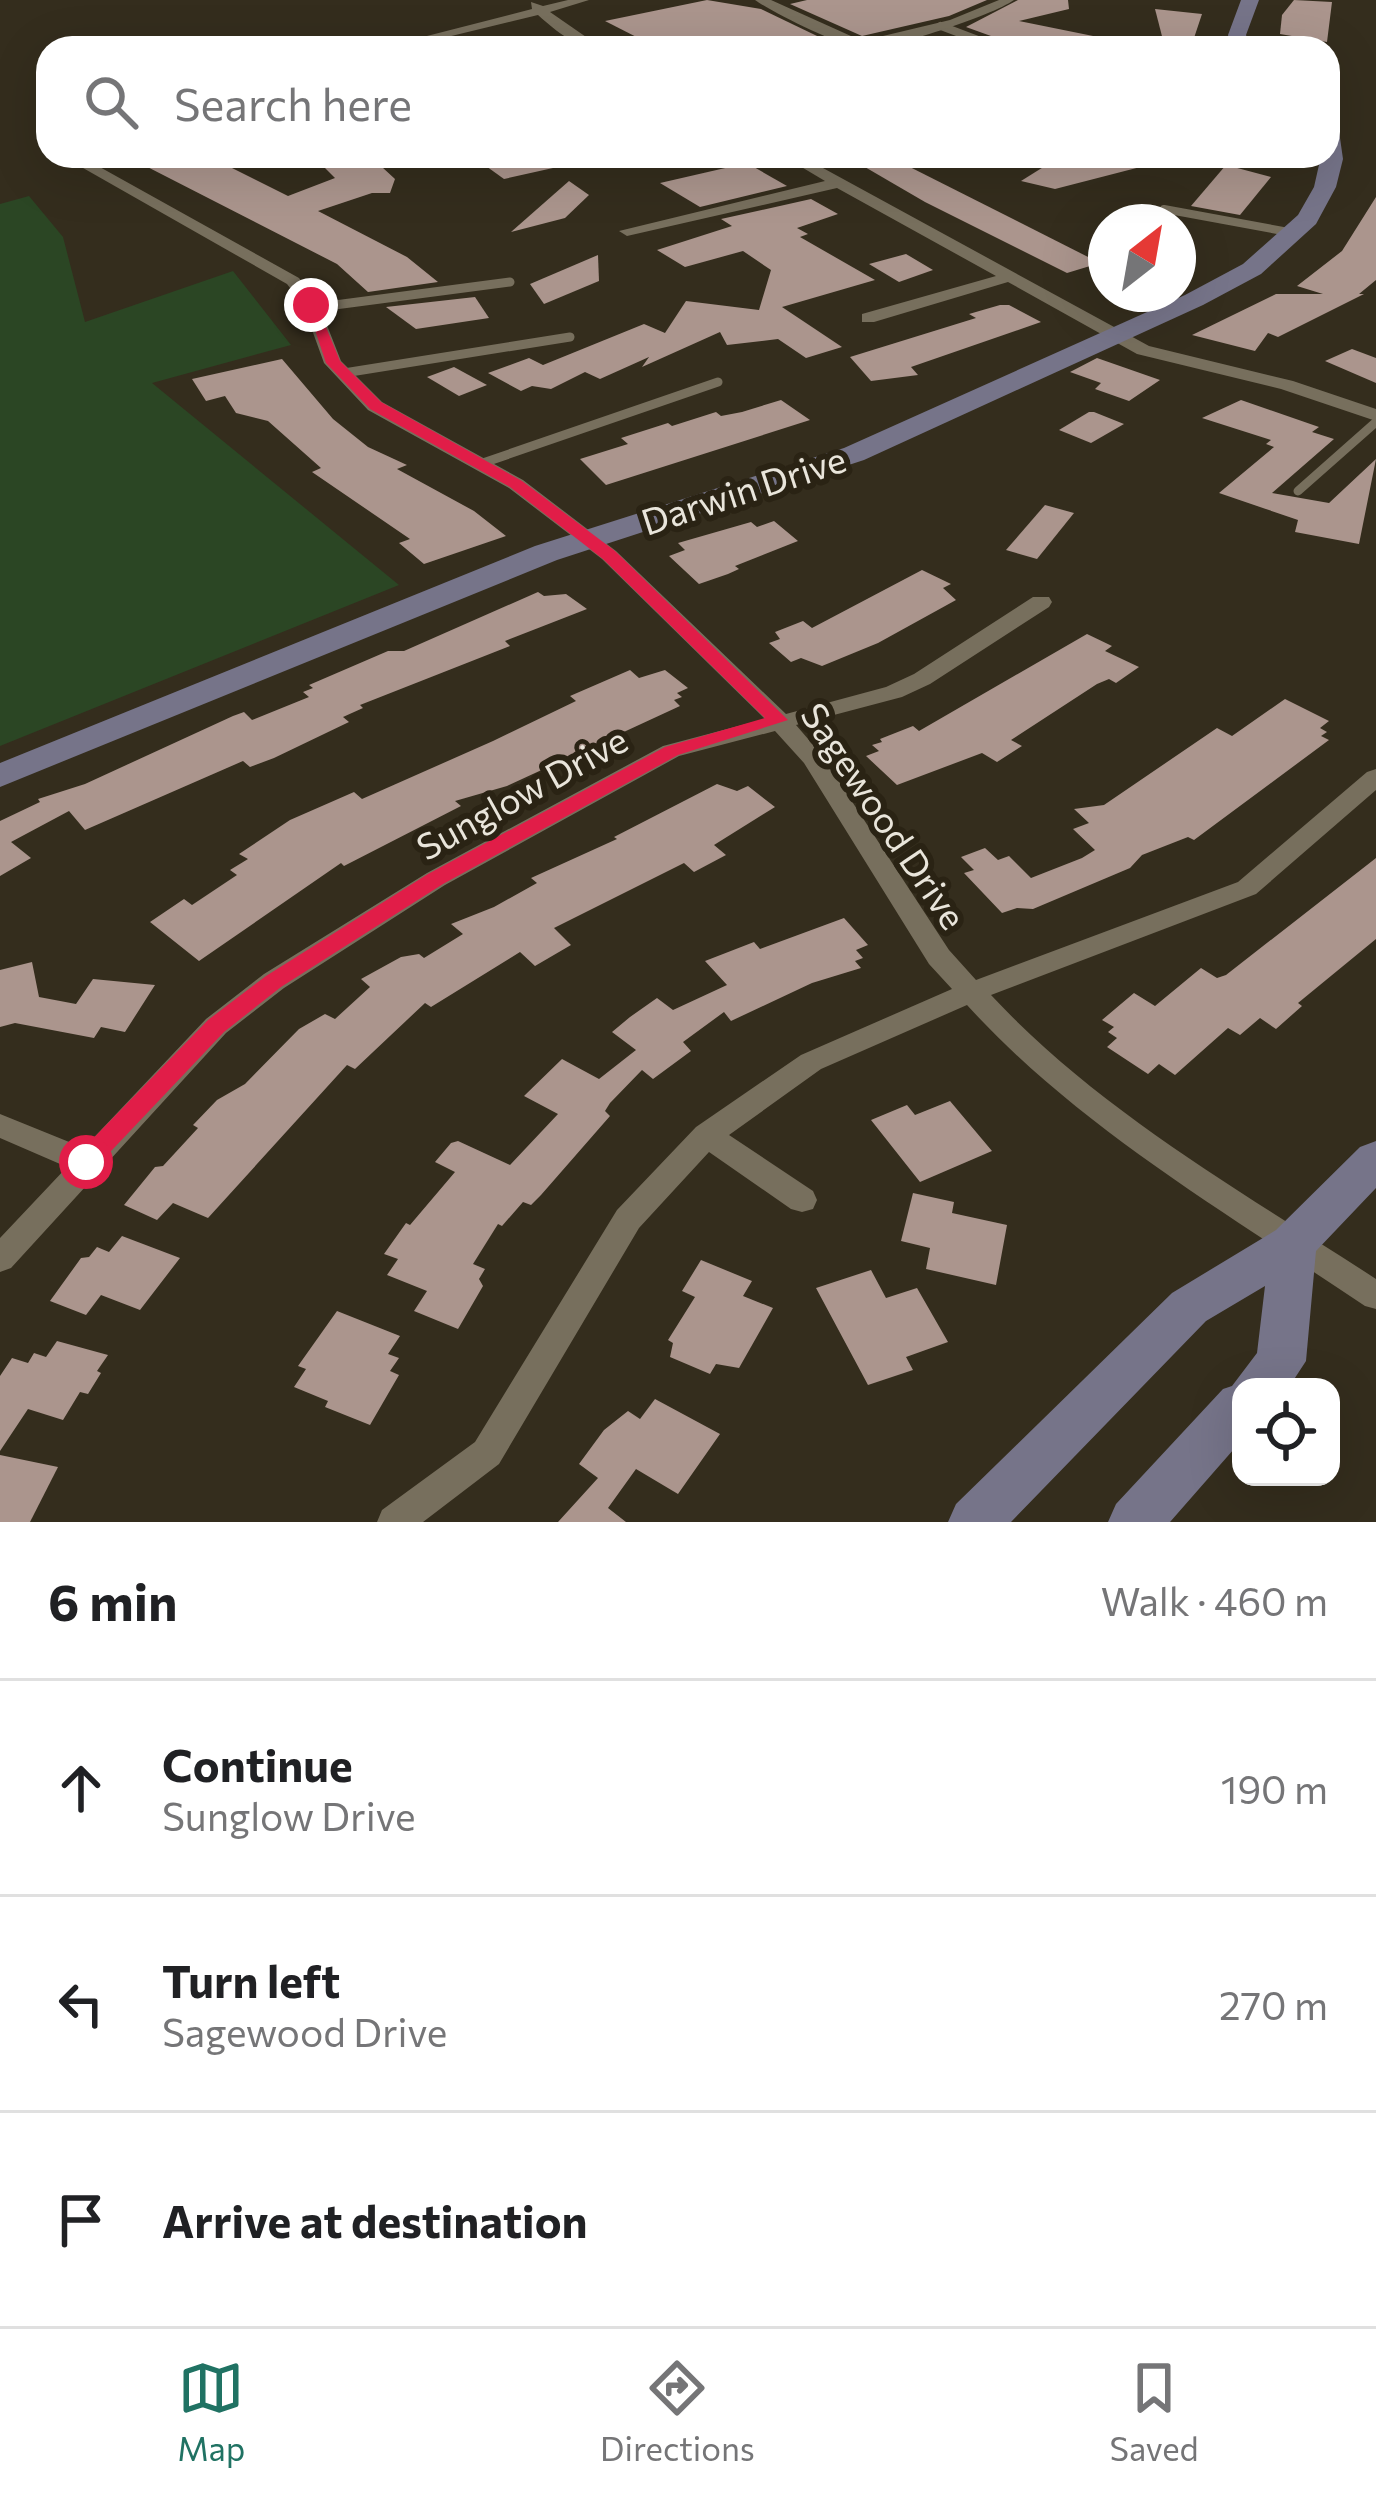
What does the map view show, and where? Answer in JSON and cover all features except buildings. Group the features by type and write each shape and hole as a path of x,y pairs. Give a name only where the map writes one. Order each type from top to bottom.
{"street":[{"path":"526,0 574,36"},
{"path":"435,36 583,0"},
{"path":"760,0 841,36"},
{"path":"902,36 1008,0"},
{"path":"1237,36 1250,0"},
{"name":"Sagewood Drive","path":"91,168 293,280 312,308 334,363 375,406 516,484 588,539 778,720 813,759 939,957 1021,1046 1129,1132 1376,1296"},
{"path":"811,168 1143,350 1287,385 1376,419"},
{"name":"Darwin Drive","path":"0,776 411,604 588,539 854,454 1194,300 1252,268 1295,234 1325,187 1330,168"},
{"path":"628,231 838,183"},
{"path":"868,318 1009,277"},
{"name":"Sunglow Drive","path":"0,1259 216,1026 274,981 436,879 671,751 894,692 1041,602"},
{"path":"394,1522 488,1453 628,1219 707,1135 811,1062 969,992 1247,888 1376,776"},
{"path":"0,1124 86,1162"},
{"path":"707,1135 802,1200"},
{"path":"975,1522 1189,1307 1293,1244 1376,1159"},
{"path":"1265,1378 1281,1361 1293,1244"},
{"path":"1135,1522 1232,1415"}],"lane":[{"path":"941,26 967,36"},
{"path":"1196,214 1295,234"},
{"path":"312,308 510,282"},
{"path":"344,373 570,338"},
{"path":"480,464 718,382"},
{"path":"1298,491 1376,419"}],"green space":[{"path":"29,196 63,237 85,322 233,271 291,345 152,383 399,585 0,746 0,204"}],"route":[{"path":"86,1162 216,1026 274,981 436,879 671,751 778,720 609,555 516,484 375,406 334,363 311,305"}]}
